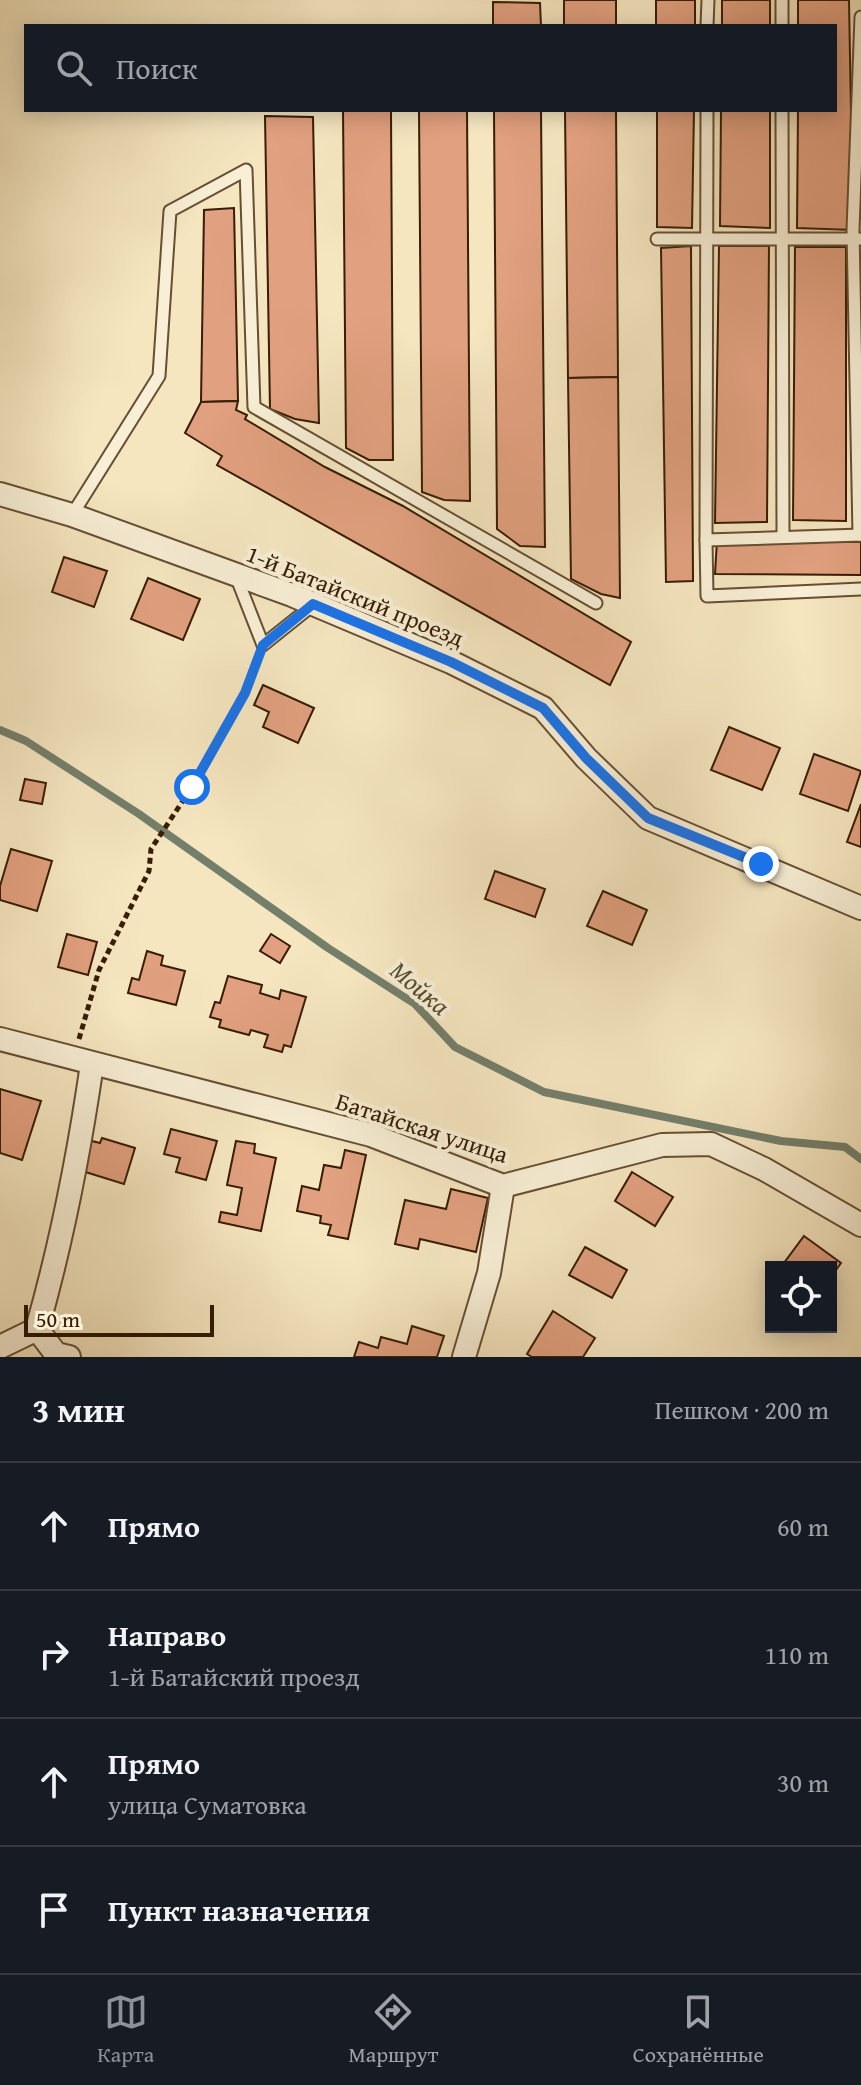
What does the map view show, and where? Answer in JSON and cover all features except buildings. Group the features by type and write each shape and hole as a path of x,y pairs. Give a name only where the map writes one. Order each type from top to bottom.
{"street":[{"name":"1-й Батайский проезд","path":"0,494 72,515 235,574 451,662 543,708 586,758 648,818 861,908"},
{"name":"Батайская улица","path":"0,1039 371,1135 503,1186 662,1145 711,1144 764,1169 861,1225"},
{"path":"0,1347 37,1329 60,1246 79,1155 82,1062"},
{"path":"464,1357 489,1273 503,1186"},
{"path":"37,1329 56,1354 69,1357"}],"lane":[{"path":"707,24 708,0"},
{"path":"782,0 782,24"},
{"path":"706,540 860,535 857,239 861,17"},
{"path":"707,112 707,596 861,589"},
{"path":"782,112 783,536"},
{"path":"72,515 159,376 170,211 246,170 254,407 596,603"},
{"path":"657,239 857,239"},
{"path":"235,574 263,645 313,604"}],"path":[{"path":"82,1062 99,970 149,871 151,849 192,787 237,706 263,645"}],"waterway":[{"name":"Мойка","path":"0,730 26,741 139,814 328,948 415,1004 455,1047 544,1092 781,1141 845,1147 861,1159"}],"route":[{"path":"192,787 245,693 263,645 313,604 451,662 543,708 586,758 648,818 761,864"}]}
